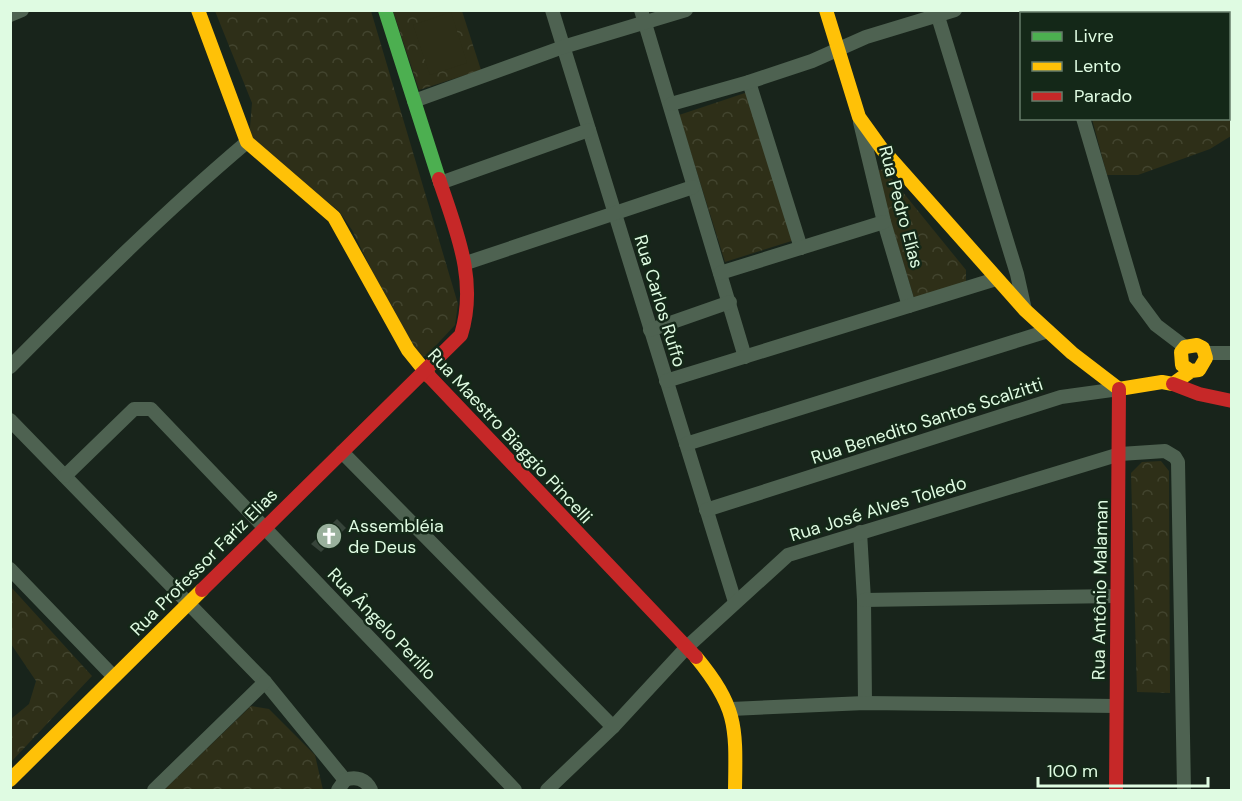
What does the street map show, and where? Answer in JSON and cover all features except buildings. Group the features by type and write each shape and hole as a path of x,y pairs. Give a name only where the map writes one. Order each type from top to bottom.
{"street":[{"path":"10,15 22,10"},
{"name":"Rua Maestro Biaggio Pincelli","path":"198,10 247,142 260,157 318,201 334,217 408,351 485,439 687,648 715,681 731,709 735,742 735,790"},
{"name":"Rua Professor Fariz Elias","path":"10,780 461,335 468,316 471,295 466,262 385,10"},
{"name":"Rua Carlos Ruffo","path":"552,10 735,602"},
{"path":"414,101 643,16 687,10"},
{"name":"Rua Pedro Elías","path":"826,10 859,117 884,222 909,306"},
{"path":"670,104 749,82 812,61 866,37 937,13 955,10"},
{"path":"937,13 1017,274 1025,310"},
{"path":"643,16 745,357"},
{"path":"749,82 801,248"},
{"name":"Rua Pedro Elías","path":"859,117 882,149 1025,310 1119,389"},
{"path":"1084,120 1137,298 1156,325 1185,347 1197,345 1206,354 1232,353"},
{"path":"440,183 589,130"},
{"path":"10,367 120,256 189,191 247,142"},
{"path":"466,262 693,187"},
{"path":"720,273 884,222"},
{"path":"666,381 996,279"},
{"path":"650,330 730,302"},
{"path":"686,444 1048,331"},
{"path":"1185,347 1179,359 1215,396"},
{"path":"1189,369 1205,363 1206,354"},
{"name":"Rua Benedito Santos Scalzitti","path":"706,510 1061,397 1167,383 1189,369"},
{"path":"1167,383 1232,402"},
{"name":"Rua Antônio Malaman","path":"1116,790 1119,389"},
{"name":"Rua Ângelo Perillo","path":"65,476 134,409 145,407 151,409 515,790"},
{"path":"10,420 265,682 342,785 362,780 371,790"},
{"name":"Rua José Alves Toledo","path":"547,790 613,727 687,648 788,555 1120,454 1165,451 1175,457 1178,462 1184,790"},
{"path":"342,452 613,727"},
{"path":"860,532 864,600 865,703"},
{"path":"10,570 114,676"},
{"path":"864,600 1117,596"},
{"path":"154,790 265,682"},
{"path":"731,709 865,703 1116,705"}],"green space":[{"path":"215,11 371,11 458,304 455,325 427,355 420,358 413,355 352,230 339,211 249,140 252,103"},
{"path":"393,11 462,11 481,70 419,90"},
{"path":"451,12 467,63 430,75 413,25"},
{"path":"1230,63 1232,65 1231,136 1210,149 1138,175 1107,175 1092,120 1230,120"},
{"path":"751,91 798,239 725,262 679,115"},
{"path":"884,169 966,270 966,282 914,298 875,171"},
{"path":"1161,461 1169,471 1170,693 1137,692 1131,473 1142,462"},
{"path":"11,587 92,676 11,762 11,719 29,704 36,681 11,644"},
{"path":"251,706 269,709 315,755 323,790 164,790"}],"traffic: fast":[{"path":"385,10 439,179"}],"traffic: slow":[{"path":"198,10 247,142 334,217 408,350 429,376"},
{"path":"826,10 859,117 882,149 1025,310 1072,353 1119,389"},
{"path":"1119,389 1162,382 1173,384 1191,371 1199,370 1206,358 1203,348 1197,345 1185,347 1181,352 1182,365 1191,371"},
{"path":"10,780 202,590"},
{"path":"696,657 720,690 732,719 735,790"}],"traffic: jam":[{"path":"202,590 461,335 466,315 466,275 458,237 439,179"},
{"path":"429,376 696,657"},
{"path":"1173,384 1199,394 1232,401"},
{"path":"1116,790 1119,389"}],"place":[{"name":"Assembléia de Deus","path":"329,536"}]}
